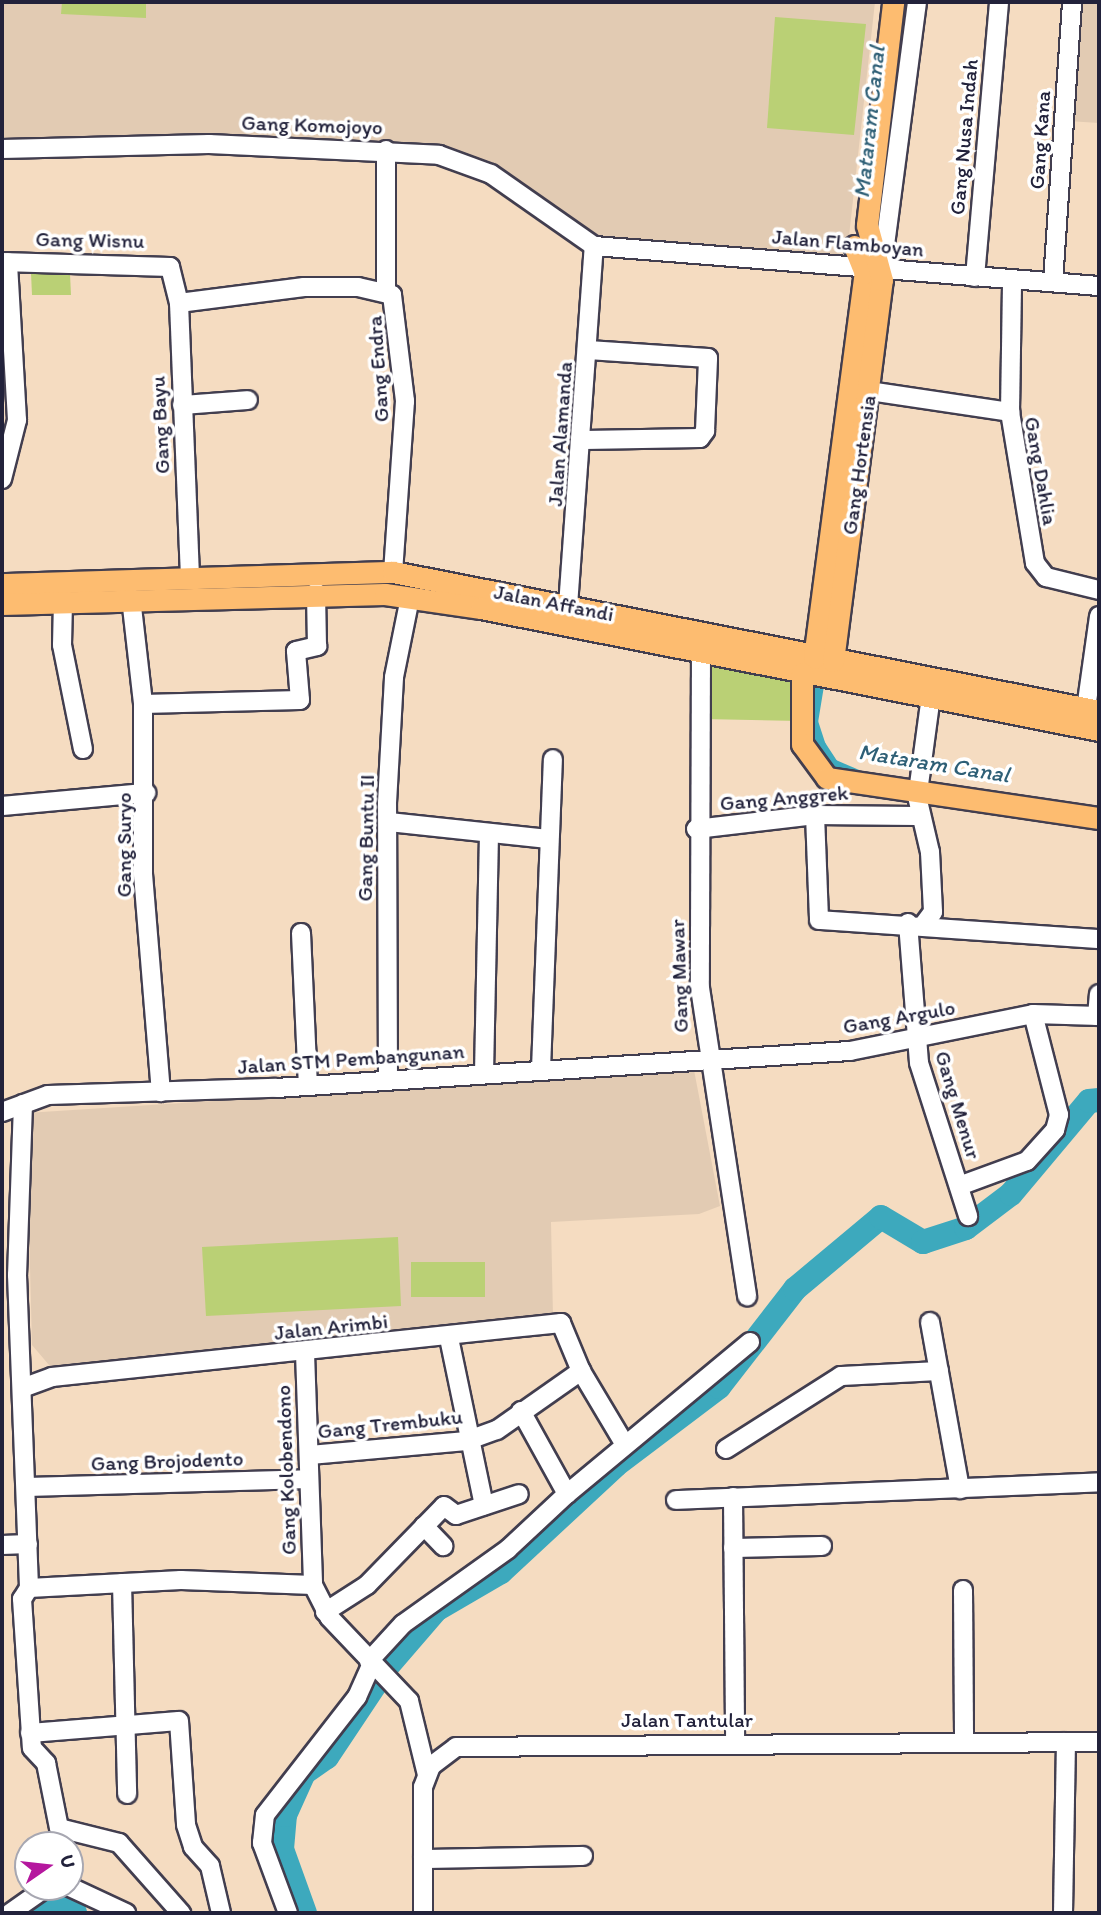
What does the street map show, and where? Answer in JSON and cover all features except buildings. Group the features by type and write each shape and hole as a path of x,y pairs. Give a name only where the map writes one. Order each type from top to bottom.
{"main road":[{"path":"876,268 854,232 883,2"},
{"path":"876,268 867,225 893,2"},
{"name":"Gang Hortensia","path":"818,669 869,391 876,268"},
{"name":"Gang Hortensia","path":"818,669 876,268"},
{"name":"Jalan Affandi","path":"2,604 322,586 393,572 701,651 1093,710"},
{"name":"Jalan Affandi","path":"2,584 190,575 322,586 568,615 931,696 1099,730"},
{"path":"818,669 801,732 815,767 842,785 918,788 1099,818"}],"street":[{"path":"876,268 917,2"},
{"name":"Gang Nusa Indah","path":"975,277 999,2"},
{"name":"Gang Kana","path":"1053,282 1072,2"},
{"name":"Gang Komojoyo","path":"2,149 209,144 386,150 439,155 478,168 594,246"},
{"path":"386,150 386,292"},
{"name":"Jalan Flamboyan","path":"594,246 1099,286"},
{"name":"Jalan Alamanda","path":"568,615 584,440 594,246"},
{"path":"2,479 16,440 8,358 5,262"},
{"name":"Gang Wisnu","path":"5,262 163,264 174,273"},
{"name":"Gang Bayu","path":"174,273 180,303 190,575"},
{"path":"1010,412 1012,279"},
{"name":"Gang Endra","path":"180,303 274,289 386,292 396,304 405,401 393,572"},
{"path":"584,440 700,438 705,431 708,358 588,351"},
{"name":"Gang Dahlia","path":"869,391 1010,412 1035,563 1046,577 1099,590"},
{"path":"182,405 248,400"},
{"path":"2,575 2,584"},
{"path":"143,704 300,700 296,651 317,646 322,586"},
{"name":"Gang Suryo","path":"131,598 143,704 146,793 143,874 161,1092"},
{"name":"Gang Buntu II","path":"388,1080 389,822 394,677 410,598"},
{"path":"63,601 62,645 83,749"},
{"path":"1093,710 1099,616"},
{"name":"Gang Mawar","path":"701,651 696,830 706,1056 747,1296"},
{"path":"916,923 933,912 926,821 917,816 918,788 931,696"},
{"path":"541,1069 552,759"},
{"path":"2,806 146,793"},
{"path":"815,815 818,920 916,923 1099,939"},
{"name":"Gang Anggrek","path":"696,830 815,815 917,816"},
{"path":"389,822 548,839"},
{"path":"484,1073 489,833"},
{"name":"Gang Menur","path":"916,923 914,1038 968,1216"},
{"path":"301,933 308,1086"},
{"path":"1098,1016 1099,994"},
{"path":"959,1186 1027,1161 1055,1130 1059,1115 1033,1014"},
{"name":"Gang Argulo","path":"706,1056 850,1051 1033,1014 1098,1016"},
{"name":"Jalan STM Pembangunan","path":"10,1108 48,1096 308,1086 706,1056"},
{"path":"10,1108 19,1133 9,1276 23,1352 25,1387 29,1588 22,1599 30,1733 34,1752 47,1766 59,1831"},
{"path":"930,1322 960,1489"},
{"name":"Jalan Arimbi","path":"25,1387 52,1377 305,1353 565,1324 581,1371"},
{"path":"449,1338 466,1441 484,1505"},
{"path":"288,1913 262,1843 265,1815 289,1775 350,1706 370,1662 403,1624 508,1549 624,1443 750,1342"},
{"path":"23,1352 52,1377"},
{"name":"Gang Kolobendono","path":"305,1353 313,1585"},
{"path":"581,1371 624,1443"},
{"name":"Gang Trembuku","path":"310,1455 466,1441 496,1430 581,1371"},
{"path":"726,1449 841,1376 939,1371"},
{"path":"522,1411 567,1494"},
{"name":"Gang Brojodento","path":"27,1487 309,1479"},
{"path":"676,1500 1099,1482"},
{"path":"325,1612 367,1586 444,1506 456,1515 519,1494"},
{"path":"733,1497 735,1743"},
{"path":"424,1526 443,1546"},
{"path":"2,1545 28,1544"},
{"path":"733,1548 822,1546"},
{"path":"29,1588 181,1580 313,1585 325,1612 397,1690 416,1717 427,1775 423,1913"},
{"path":"122,1583 127,1794"},
{"path":"963,1590 964,1742"},
{"path":"30,1733 179,1721 186,1825 193,1847 210,1866 221,1913"},
{"path":"1063,1913 1066,1742"},
{"name":"Jalan Tantular","path":"427,1775 442,1754 477,1743 1099,1742"},
{"path":"84,1839 120,1843 181,1913"},
{"path":"423,1859 583,1856"},
{"path":"84,1894 126,1913"},
{"path":"10,1913 27,1901"}],"shaded area":[{"path":"2,2 875,2 848,245 835,258 606,242 476,163 2,140"},
{"path":"1076,2 1099,2 1099,123 1068,121"},
{"path":"694,1070 720,1206 699,1214 551,1222 553,1316 55,1372 32,1345 26,1113"}],"green space":[{"path":"62,2 146,2 146,18 61,14"},
{"path":"775,17 866,24 854,135 767,128"},
{"path":"31,273 70,274 71,295 32,295"},
{"path":"704,664 808,682 801,721 702,719"},
{"path":"398,1237 401,1306 206,1316 202,1247"},
{"path":"411,1262 485,1262 485,1297 411,1297"}],"waterway":[{"name":"Mataram Canal","path":"886,174 905,2"},
{"name":"Mataram Canal","path":"820,667 811,722 819,746 832,766 856,776"},
{"path":"305,1913 282,1849 285,1815 304,1773 327,1757 387,1667 436,1610 501,1572 616,1465 719,1387 795,1289 881,1217 923,1242 966,1228 1011,1194 1089,1101 1099,1100"},
{"path":"45,1913 63,1906 75,1913"}]}
